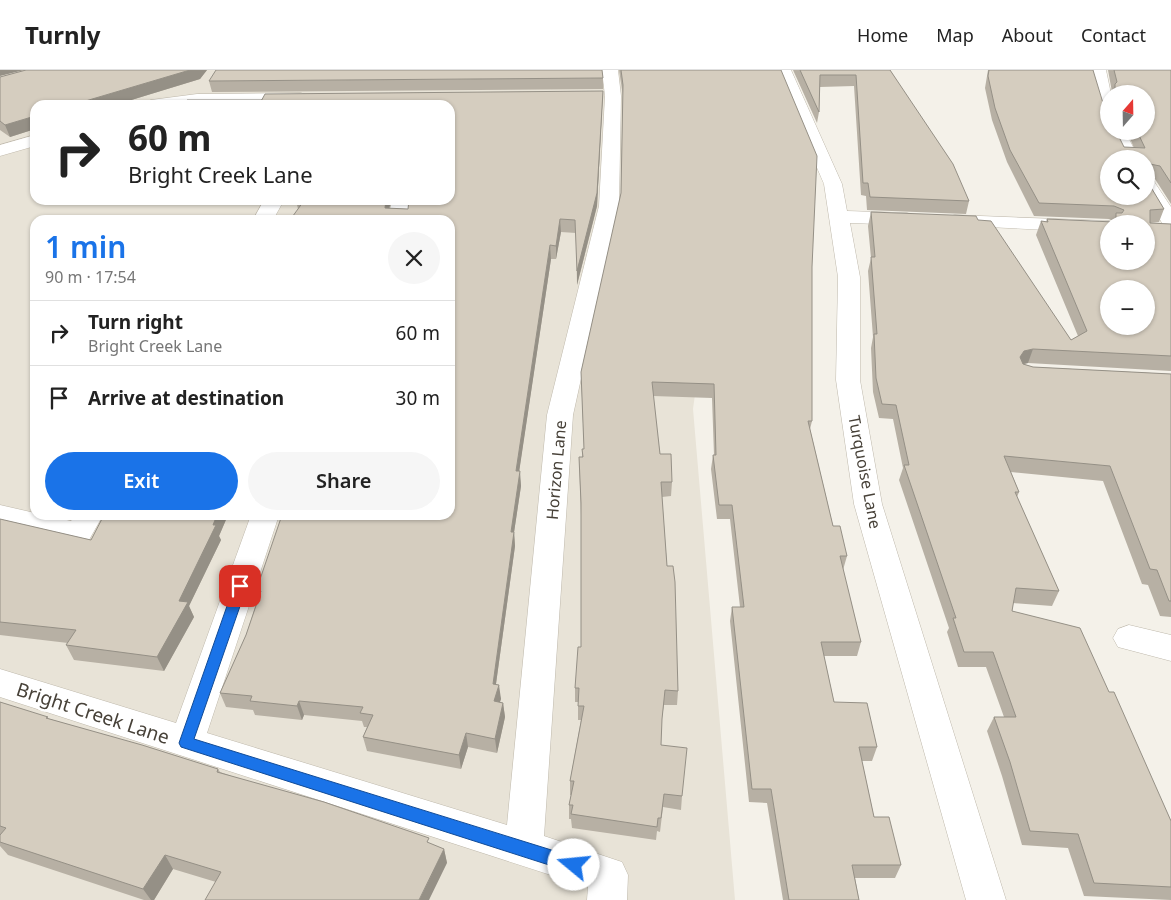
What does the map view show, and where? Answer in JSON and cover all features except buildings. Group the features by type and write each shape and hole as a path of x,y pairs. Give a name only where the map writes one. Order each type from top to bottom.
{"street":[{"name":"Turquoise Lane","path":"784,70 833,184 848,277 848,380 868,504 986,900"},
{"path":"1098,70 1100,85"},
{"path":"198,98 207,84"},
{"name":"Horizon Lane","path":"524,850 560,415 608,206 605,87"},
{"path":"185,100 198,98 315,98"},
{"path":"0,151 30,142"},
{"path":"1155,203 1166,227"},
{"path":"838,217 1100,227"},
{"path":"0,514 79,533 86,520"},
{"name":"Bright Creek Lane","path":"186,743 263,520"},
{"path":"1129,638 1171,648"},
{"name":"Bright Creek Lane","path":"0,683 608,875 607,900"}],"shaded area":[{"path":"0,70 685,70 719,221 693,409 735,900 0,900"}],"route":[{"path":"240,586 186,743 574,865"}]}
